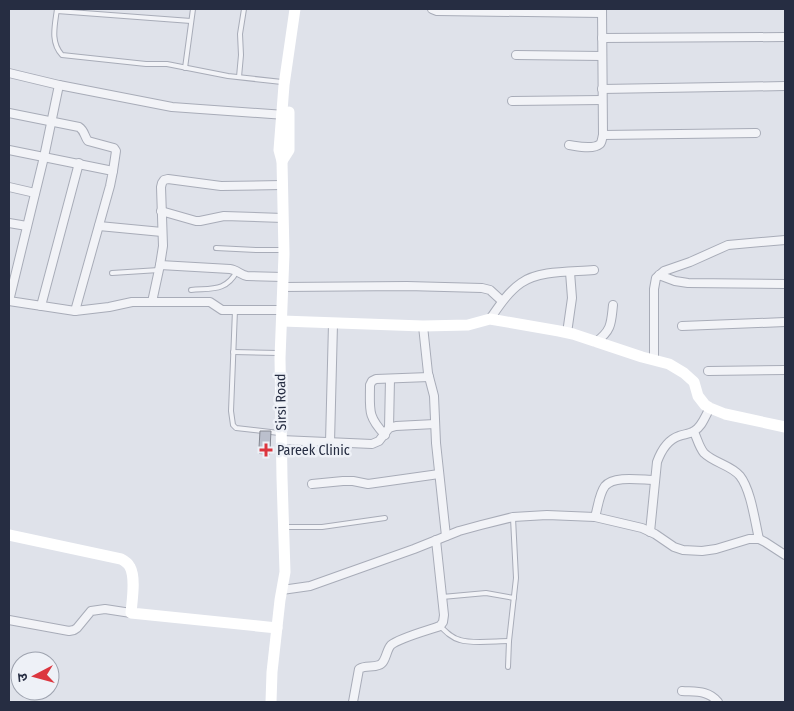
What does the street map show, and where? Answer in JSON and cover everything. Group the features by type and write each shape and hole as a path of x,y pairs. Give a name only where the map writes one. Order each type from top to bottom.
{"street":[{"name":"Sirsi Road","path":"271,702 272,672 285,572 281,437 284,250 282,161 289,150 284,82 295,9"},
{"name":"Sirsi Road","path":"286,116 302,9"},
{"path":"432,9 437,11 602,11 603,136 601,142 592,147 569,145"},
{"path":"602,38 785,37"},
{"path":"516,55 602,56"},
{"path":"9,73 59,85 172,107 286,116"},
{"path":"59,85 44,157 9,301 75,311 132,302 210,302 222,310 235,310 333,324 468,325 490,319 567,333 669,364 694,382 698,396 710,408 725,414 785,426"},
{"path":"602,89 785,86"},
{"path":"512,101 602,100"},
{"path":"9,112 79,127 85,133 88,141 116,150 110,186 75,311"},
{"path":"603,136 756,133"},
{"path":"9,150 113,171"},
{"path":"41,306 79,163"},
{"path":"152,302 163,246 161,193 164,180 220,186 282,185"},
{"path":"9,187 35,193"},
{"path":"161,211 196,221 224,216 283,218"},
{"path":"9,223 27,226"},
{"path":"99,226 162,232"},
{"path":"654,360 654,289 656,278 664,270 690,262 728,245 785,240"},
{"path":"160,268 230,268 242,275 283,282 482,288 490,290 502,301"},
{"path":"490,319 502,301 522,282 530,278 543,274 594,270"},
{"path":"567,333 572,298 570,272"},
{"path":"659,275 675,281 688,283 785,284"},
{"path":"596,342 608,332 612,319 613,305"},
{"path":"682,326 785,322"},
{"path":"330,442 333,324"},
{"path":"423,326 429,377 434,396 439,474 446,536"},
{"path":"708,370 785,370"},
{"path":"385,435 376,425 370,411 370,385 372,381 376,379 429,377"},
{"path":"281,437 372,444 380,441 389,428 390,379"},
{"path":"650,532 657,462 660,454 666,445 677,436 694,432 700,427 710,408"},
{"path":"389,428 435,424"},
{"path":"694,432 704,452 710,458 733,470 740,476 752,505 759,539"},
{"path":"312,484 343,481 373,483 439,474"},
{"path":"595,517 606,484 620,479 655,480"},
{"path":"282,590 310,586 326,581 481,524 513,517 546,515 595,517 642,528 674,547 683,550 702,551 716,549 748,539 759,539 785,555"},
{"path":"9,535 121,559 127,562 133,577 132,613"},
{"path":"353,702 359,668 379,666 382,664 392,644 440,626 443,622 444,615 436,540"},
{"path":"9,620 69,631 77,628 91,611 105,609 277,628"},
{"path":"682,691 706,693 718,702"}],"lane":[{"path":"185,68 193,9"},
{"path":"239,77 242,55 240,34 244,9"},
{"path":"191,21 57,10 54,44 62,55 146,64 168,64 239,77 284,82"},
{"path":"216,248 284,250"},
{"path":"112,273 160,268"},
{"path":"190,290 220,287 231,282 237,271"},
{"path":"235,310 231,411 233,425 236,428 281,437"},
{"path":"233,352 281,354"},
{"path":"508,667 516,569 513,517"},
{"path":"283,527 322,527 385,518"},
{"path":"442,597 486,593 514,598"},
{"path":"440,626 450,635 460,640 509,641"}],"building":[{"path":"260,431 271,431 270,449 259,448"}],"place":[{"name":"Pareek Clinic","path":"266,450"}]}
